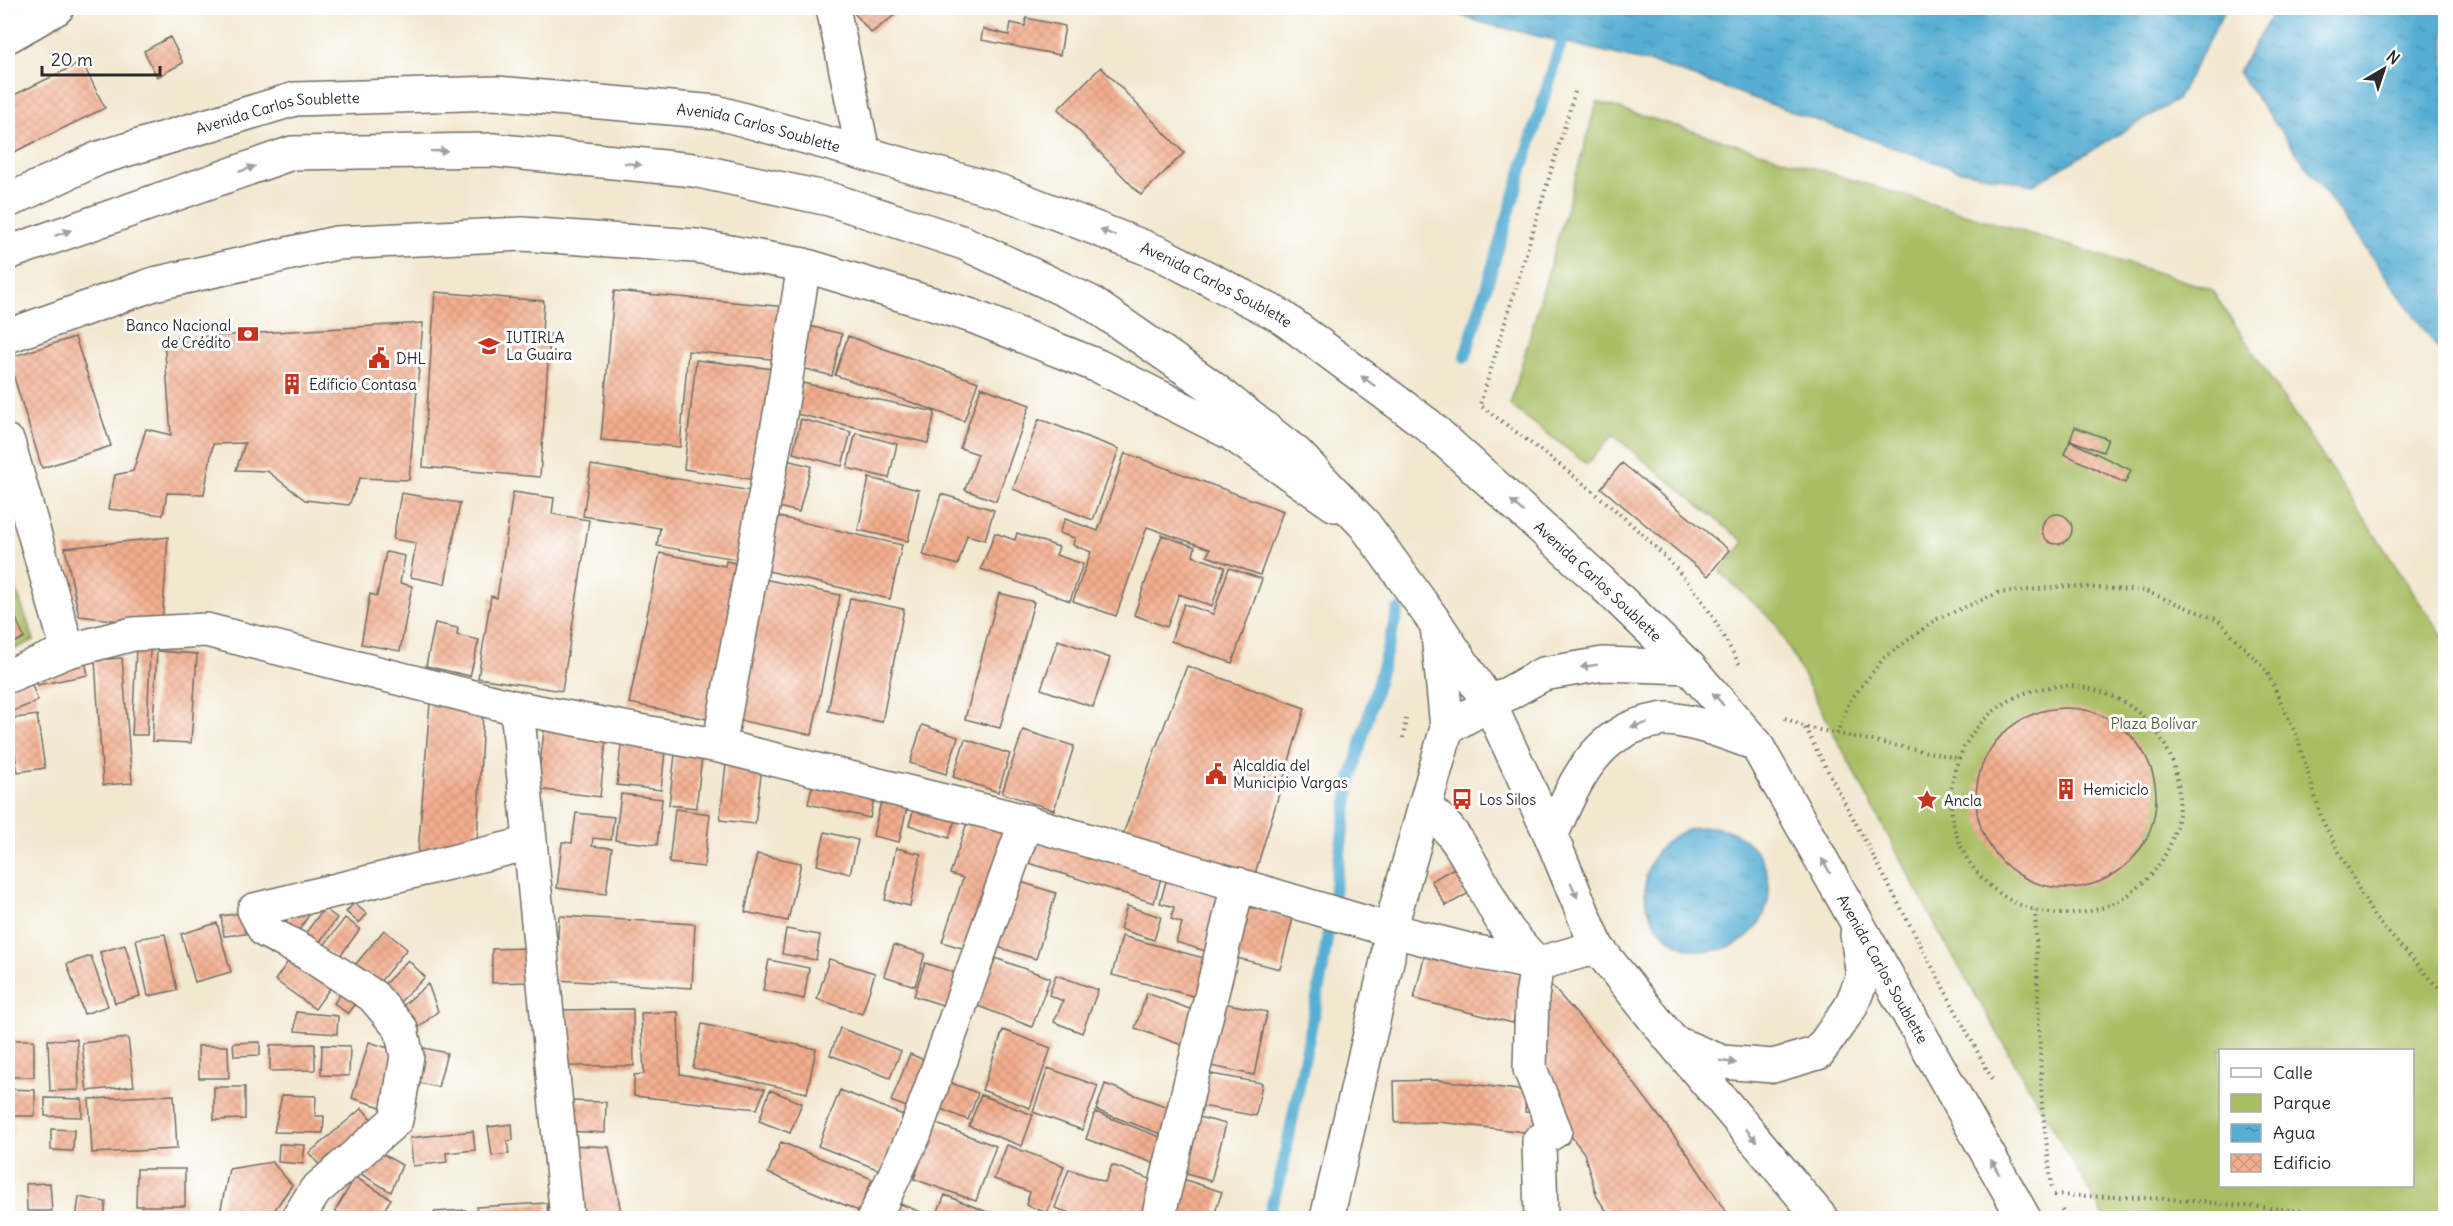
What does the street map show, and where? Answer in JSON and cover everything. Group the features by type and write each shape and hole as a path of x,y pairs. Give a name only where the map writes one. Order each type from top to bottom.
{"main road":[{"path":"8,36 57,8"},
{"path":"833,8 863,152"},
{"name":"Avenida Carlos Soublette","path":"8,201 99,158 295,99 497,93 716,112 1002,192 1159,253 1279,315 1428,425 1601,582 1689,667 1756,744 2024,1218"},
{"path":"8,253 292,153 493,150 693,170 829,199 964,243 1090,302 1205,382 1296,453 1365,525 1437,625 1489,703 1551,836 1598,947 1673,1042 1821,1218"},
{"path":"8,336 154,284 336,243 522,234 696,246 804,266 972,316 1098,366 1229,432 1365,525"},
{"path":"719,746 781,409 804,266"},
{"path":"8,442 68,651"},
{"path":"1327,1218 1388,957 1390,930 1447,728 1437,625"},
{"path":"8,676 68,651 133,634 206,630 517,708 719,746 1026,821 1390,930 1472,951 1537,964 1598,947"},
{"path":"1447,728 1543,674 1603,664 1689,667"},
{"path":"517,708 567,1218"},
{"path":"1551,836 1571,792 1597,751 1630,727 1666,719 1704,727 1756,744"},
{"path":"1424,808 1435,814 1457,842 1508,930 1537,964 1532,996 1530,1069 1554,1131 1539,1141 1541,1218"},
{"path":"874,1218 915,1133 1026,821"},
{"path":"298,1218 315,1191 396,1120 407,1056 401,1029 373,996 305,952 265,931 254,910 530,843"},
{"path":"1158,1218 1238,884"},
{"path":"1673,1042 1722,1062 1773,1066 1818,1053 1850,1008 1863,977 1855,916"}],"path":[{"path":"1575,92 1480,405 1560,465 1639,530 1693,589 1741,667"},
{"path":"1837,734 1850,702 1884,658 1935,620 1998,593 2068,586 2145,591 2218,620 2266,670 2296,734 2323,822 2374,917 2445,996"},
{"path":"2059,685 2102,691 2140,713 2167,747 2180,790 2175,834 2155,873 2121,900 2079,914 2035,910 1993,889 1962,851 1950,805 1957,758 1980,721 2016,695 2059,685"},
{"path":"1778,715 1805,728 1957,758"},
{"path":"1805,728 1992,1080"},
{"path":"2035,910 2042,1106 2053,1194"},
{"path":"2047,1184 2066,1218"},
{"path":"2053,1194 2171,1199 2323,1214"}],"green space":[{"name":"Plaza Bolívar","path":"1597,102 2211,289 2445,640 2445,1218 2105,1218 1940,934 1776,624 1720,572 1744,542 1613,435 1587,464 1510,405"},
{"path":"8,567 34,640 8,652"}],"water":[{"path":"1440,8 2226,8 2177,100 2033,185 1957,170 1660,65 1483,23"},
{"path":"2276,8 2445,8 2445,358 2238,72"},
{"path":"1707,827 1731,832 1751,845 1764,865 1769,889 1764,913 1751,933 1731,946 1707,951 1683,946 1663,933 1650,913 1645,889 1650,865 1663,845 1683,832"}],"building":[{"path":"850,8 904,8 871,33"},
{"path":"1026,18 1065,26 1060,55 981,40 983,29 1009,35 1011,23 1025,26"},
{"path":"170,37 183,63 157,77 144,51"},
{"path":"82,62 105,108 8,155 8,98"},
{"path":"1101,67 1184,153 1141,195 1058,109"},
{"path":"614,291 786,307 781,360 688,351 680,447 601,440"},
{"path":"435,292 544,301 542,333 550,334 540,477 423,467"},
{"name":"Edificio Contasa","path":"423,323 409,480 360,478 349,505 305,500 267,471 236,470 245,443 213,444 204,494 167,493 163,515 108,509 115,475 133,471 146,429 171,435 164,339"},
{"path":"809,326 842,334 832,376 799,367"},
{"path":"848,336 978,382 964,421 835,375"},
{"path":"75,337 111,446 42,468 8,358"},
{"path":"696,360 783,370 763,481 684,469"},
{"path":"803,383 935,412 928,443 796,414"},
{"path":"981,387 1030,405 996,501 965,490 978,454 960,448"},
{"path":"801,419 851,432 842,466 793,453"},
{"path":"1039,419 1119,449 1093,520 1013,489"},
{"path":"2075,427 2108,439 2103,452 2070,440"},
{"path":"856,433 897,444 889,478 847,468"},
{"path":"2070,441 2131,470 2125,483 2064,454"},
{"path":"1125,453 1283,511 1260,575 1207,556 1210,549 1147,527 1116,616 1073,601 1091,552 1073,545 1075,538 1059,533 1065,519 1098,531"},
{"path":"782,459 811,466 799,512 770,505"},
{"path":"1622,463 1729,550 1708,576 1601,488"},
{"path":"591,465 752,491 742,560 657,546 660,528 583,516"},
{"path":"869,478 919,490 908,541 858,530"},
{"path":"513,492 554,498 552,514 589,520 562,691 478,678 491,596 497,598"},
{"path":"401,493 460,503 445,584 410,577 416,543 393,539"},
{"path":"941,494 994,510 985,540 967,535 958,565 923,555"},
{"path":"2057,514 2068,518 2072,529 2068,540 2057,544 2046,540 2042,529 2046,518"},
{"path":"771,515 902,545 890,599 759,569"},
{"path":"995,533 1015,540 1017,533 1059,547 1056,555 1083,564 1070,601 981,569"},
{"path":"1162,535 1195,547 1193,556 1225,567 1212,606 1179,594 1167,627 1134,615"},
{"path":"168,537 162,626 79,616 65,548"},
{"path":"386,552 405,556 400,583 412,586 400,651 361,644 370,594 377,596"},
{"path":"660,553 725,566 726,561 743,565 712,720 629,703"},
{"path":"1229,568 1262,579 1232,663 1171,641 1184,604 1213,614"},
{"path":"759,578 840,595 812,735 732,719"},
{"path":"999,593 1034,602 1000,728 965,719"},
{"path":"8,598 24,638 8,645"},
{"path":"850,598 904,609 882,722 828,711"},
{"path":"435,623 458,628 457,635 479,640 470,676 426,666"},
{"path":"1058,640 1110,658 1093,707 1041,689"},
{"path":"136,650 150,650 147,735 132,735"},
{"path":"157,651 197,654 191,743 152,741"},
{"path":"122,658 132,783 103,785 95,660"},
{"path":"85,661 88,675 37,685 35,672"},
{"name":"Alcaldia del Municipio Vargas","path":"1187,666 1305,708 1254,877 1121,839"},
{"path":"29,677 38,701 8,713 8,685"},
{"path":"430,703 483,711 477,845 418,853"},
{"name":"Hemiciclo","path":"2066,708 2100,715 2116,723 2129,735 2141,748 2149,764 2156,798 2149,832 2141,848 2129,861 2116,873 2100,881 2066,888 2032,881 2016,873 2003,861 1991,848 1983,832 1976,798 1983,764 1991,748 2003,735 2016,723 2032,715"},
{"path":"37,715 45,768 18,772 9,719"},
{"path":"545,723 607,730 600,797 537,789"},
{"path":"922,725 958,737 946,774 910,763"},
{"path":"1023,730 1074,746 1054,810 1002,793"},
{"path":"622,735 666,741 661,790 617,785"},
{"path":"965,739 1010,754 998,792 953,777"},
{"path":"676,746 703,749 696,808 669,805"},
{"path":"727,754 763,758 755,824 720,820"},
{"path":"815,774 876,788 870,818 808,804"},
{"path":"883,793 909,799 899,842 873,836"},
{"path":"621,794 662,799 657,845 615,840"},
{"path":"917,798 958,811 949,838 909,825"},
{"path":"675,809 710,814 704,867 669,863"},
{"path":"576,813 614,817 611,840 593,838 592,846 612,848 606,894 557,888 562,842 572,843"},
{"path":"970,814 1014,829 975,952 942,942 963,878 950,874"},
{"path":"1039,831 1163,871 1154,903 1029,863"},
{"path":"825,832 858,840 850,874 817,865"},
{"path":"896,848 921,854 910,906 885,900"},
{"path":"757,854 801,863 788,921 745,912"},
{"path":"1454,868 1469,893 1446,906 1431,881"},
{"path":"1169,871 1232,891 1212,953 1176,942 1182,923 1171,919 1174,907 1160,903"},
{"path":"1011,879 1056,893 1036,959 991,945"},
{"path":"354,903 367,914 359,923 346,912"},
{"path":"296,906 309,915 298,932 285,924"},
{"path":"1127,906 1161,917 1154,940 1120,929"},
{"path":"1246,906 1293,918 1280,969 1233,957"},
{"path":"324,908 337,918 316,947 302,938"},
{"path":"242,913 245,934 224,936 221,916"},
{"path":"559,916 695,924 692,988 556,980"},
{"path":"345,918 360,929 338,959 322,948"},
{"path":"217,923 231,972 195,982 181,934"},
{"path":"786,929 820,935 816,960 782,954"},
{"path":"384,930 407,949 373,990 350,971"},
{"path":"165,934 177,990 148,996 136,939"},
{"path":"1122,936 1215,961 1205,999 1112,975"},
{"path":"125,945 140,996 115,1003 100,952"},
{"path":"894,945 925,954 915,986 884,976"},
{"path":"529,948 529,982 492,983 492,949"},
{"path":"1425,953 1524,976 1513,1023 1414,999"},
{"path":"91,956 108,1006 84,1014 67,964"},
{"path":"292,956 333,984 315,1009 275,980"},
{"path":"995,958 1050,978 1032,1027 978,1006"},
{"path":"829,959 875,973 862,1014 817,999"},
{"path":"408,960 425,977 394,1008 377,992"},
{"path":"769,960 809,968 804,999 763,990"},
{"path":"925,963 962,975 952,1008 914,996"},
{"path":"1056,975 1098,990 1082,1033 1054,1022 1063,1001 1049,995"},
{"path":"428,984 438,1011 416,1030 399,1009"},
{"path":"1551,985 1611,1053 1687,1153 1730,1218 1611,1218 1597,1197 1584,1153 1558,1119 1540,1047"},
{"path":"344,989 359,1000 348,1014 334,1003"},
{"path":"1147,993 1203,1014 1190,1048 1135,1028"},
{"path":"1219,1002 1267,1012 1254,1075 1206,1065"},
{"path":"633,1009 634,1066 554,1066 554,1010"},
{"path":"296,1012 338,1016 337,1034 295,1031"},
{"path":"678,1012 680,1074 765,1089 757,1109 634,1096 634,1075 644,1074 641,1013"},
{"path":"702,1024 816,1049 807,1093 693,1068"},
{"path":"840,1028 901,1051 890,1078 830,1055"},
{"path":"1003,1030 1051,1048 1030,1108 982,1090"},
{"path":"128,1038 134,1086 87,1091 82,1043"},
{"path":"77,1039 79,1090 50,1091 48,1040"},
{"path":"8,1040 34,1040 34,1077 8,1077"},
{"path":"260,1042 260,1055 234,1056 233,1043"},
{"path":"369,1042 401,1052 384,1108 352,1098"},
{"path":"315,1044 315,1070 270,1071 270,1045"},
{"path":"322,1045 350,1046 349,1076 321,1075"},
{"path":"198,1046 228,1046 229,1078 199,1078"},
{"path":"424,1048 447,1053 438,1087 415,1082"},
{"path":"910,1054 936,1065 917,1111 891,1101"},
{"path":"1048,1068 1098,1086 1082,1130 1033,1112"},
{"path":"1206,1073 1262,1083 1256,1116 1201,1106"},
{"path":"1439,1080 1526,1091 1525,1112 1541,1113 1541,1134 1439,1122 1395,1123 1394,1081"},
{"path":"946,1081 978,1093 968,1120 936,1107"},
{"path":"1105,1084 1176,1110 1166,1136 1096,1110"},
{"path":"214,1087 245,1087 245,1119 214,1120"},
{"path":"8,1089 35,1090 35,1116 8,1116"},
{"path":"770,1090 802,1103 790,1133 759,1121"},
{"path":"840,1090 903,1115 882,1171 818,1146"},
{"path":"174,1095 177,1149 92,1153 89,1099"},
{"path":"282,1095 316,1096 315,1116 324,1116 323,1133 274,1132"},
{"path":"981,1095 1033,1115 1022,1146 969,1126"},
{"path":"45,1098 82,1099 82,1117 45,1116"},
{"path":"567,1101 606,1102 605,1133 566,1131"},
{"path":"362,1108 380,1130 327,1174 309,1153"},
{"path":"1095,1112 1165,1139 1156,1164 1086,1139"},
{"path":"1191,1115 1226,1124 1211,1181 1176,1171"},
{"path":"8,1122 14,1123 9,1149 8,1149"},
{"path":"934,1123 996,1146 976,1201 914,1179"},
{"path":"512,1124 513,1140 507,1141 509,1154 492,1156 488,1127"},
{"path":"51,1129 74,1130 73,1151 51,1150"},
{"path":"473,1131 475,1150 446,1153 447,1162 413,1166 410,1138"},
{"path":"781,1142 872,1179 859,1211 768,1173"},
{"path":"279,1144 305,1145 303,1164 278,1162"},
{"path":"570,1145 609,1147 622,1218 578,1218"},
{"path":"1007,1145 1064,1166 1047,1213 1026,1205 1030,1192 994,1179"},
{"path":"381,1153 402,1165 391,1192 361,1174"},
{"path":"272,1162 292,1185 269,1218 219,1218 229,1169"},
{"path":"1112,1165 1163,1184 1150,1218 1084,1218 1055,1208 1069,1169 1105,1182"},
{"path":"137,1169 185,1169 185,1206 136,1206"},
{"path":"355,1177 391,1199 379,1218 346,1218 335,1211"},
{"path":"1177,1177 1222,1192 1213,1218 1164,1218"},
{"path":"50,1183 52,1211 27,1211 26,1184"},
{"path":"945,1195 1002,1218 935,1218"},
{"path":"79,1197 106,1202 104,1218 76,1218"},
{"path":"891,1200 935,1218 883,1218"},
{"path":"547,1203 548,1218 477,1218 476,1207"},
{"path":"466,1210 467,1218 434,1218 434,1212"},
{"path":"184,1212 184,1218 138,1218 138,1214"},
{"path":"36,1213 66,1216 65,1218 36,1218"}],"waterway":[{"path":"1465,357 1561,42"},
{"path":"1268,1218 1282,1170 1322,973 1351,779 1398,610"}],"place":[{"name":"Banco Nacional de Crédito","path":"248,334"},
{"name":"IUTIRLA La Guaira","path":"489,346"},
{"name":"DHL","path":"379,358"},
{"name":"Edificio Contasa","path":"292,384"},
{"name":"Alcaldia del Municipio Vargas","path":"1216,774"},
{"name":"Hemiciclo","path":"2066,789"},
{"name":"Los Silos","path":"1462,799"},
{"name":"Ancla","path":"1927,800"}]}
